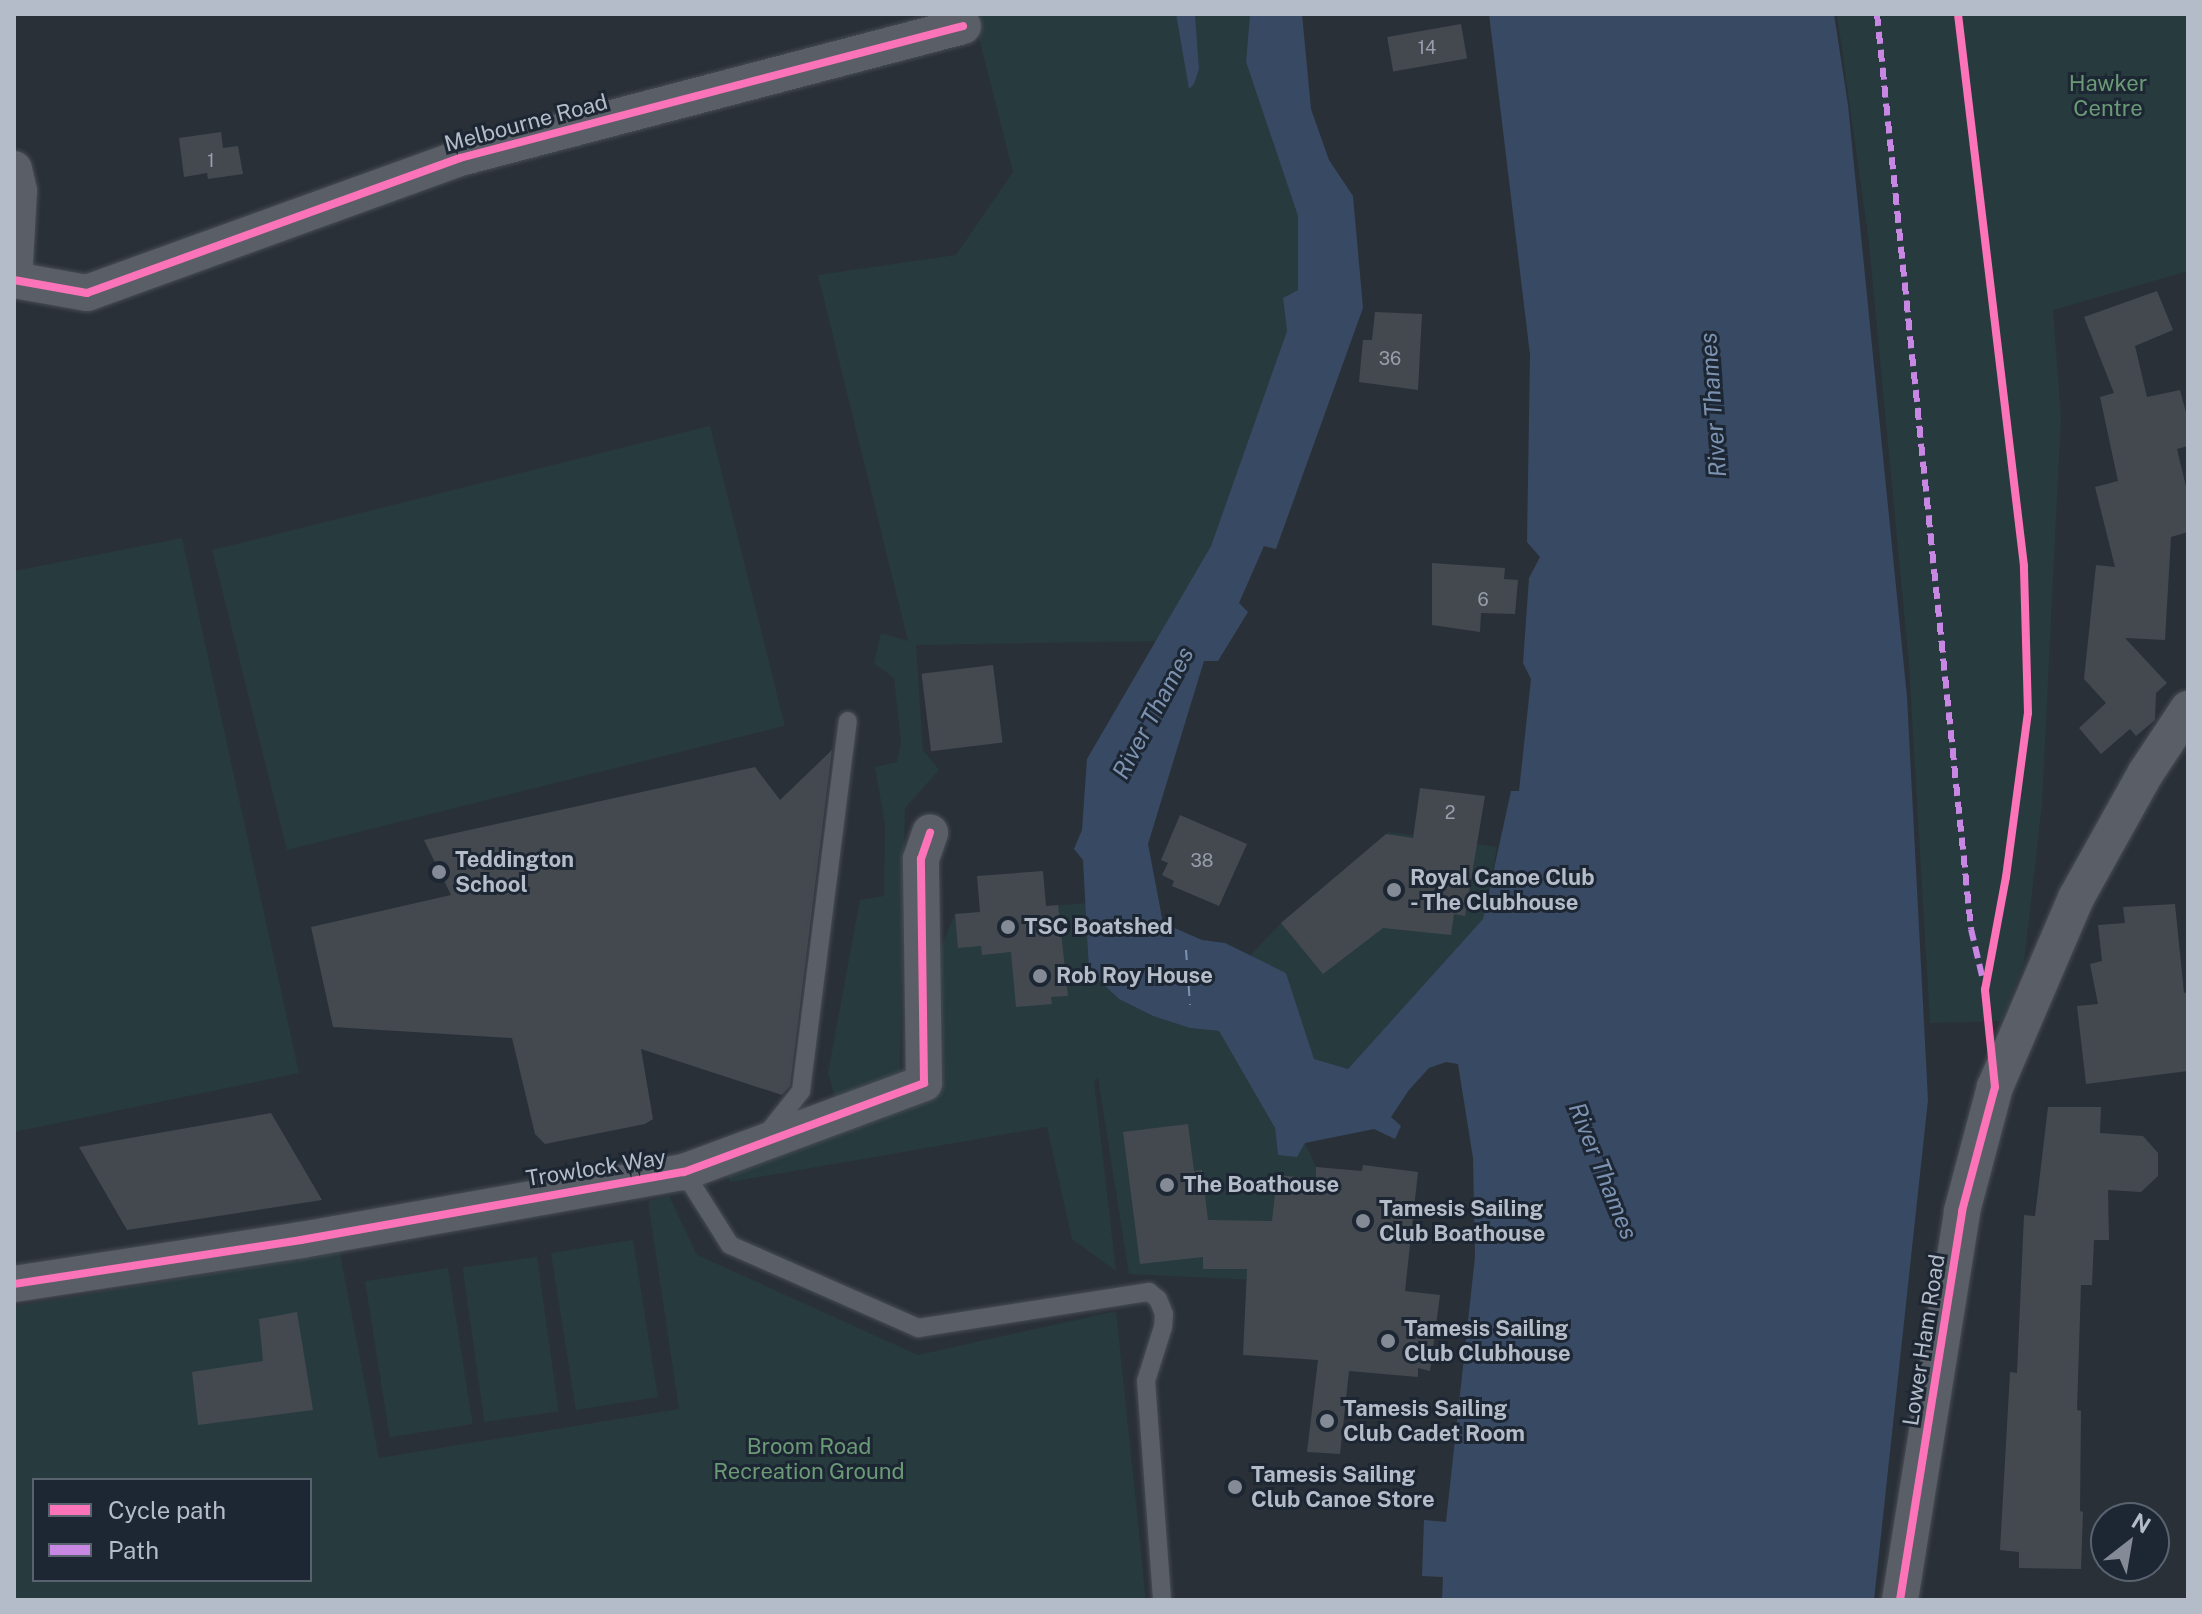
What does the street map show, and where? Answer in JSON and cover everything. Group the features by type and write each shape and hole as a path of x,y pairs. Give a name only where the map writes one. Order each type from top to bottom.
{"street":[{"name":"Melbourne Road","path":"14,280 87,293 460,158 965,31"},
{"path":"14,169 19,191 14,280"},
{"name":"Lower Ham Road","path":"1900,1600 1962,1211 1995,1087 2076,898 2145,774 2188,709"},
{"name":"Trowlock Way","path":"14,1284 301,1240 684,1172 924,1083 921,859 930,833"}],"lane":[{"path":"758,1145 801,1091 848,721"},
{"path":"684,1172 730,1245 918,1328 1149,1292 1158,1299 1164,1314 1163,1327 1146,1381 1162,1600"}],"green space":[{"path":"973,14 1176,14 1189,88 1199,69 1195,14 1250,14 1246,62 1298,216 1298,290 1283,298 1287,331 1211,546 1159,641 916,645 923,750 939,770 905,808 900,1072 837,1104 828,1073 860,900 884,896 885,824 875,767 897,762 901,742 894,678 874,663 881,633 908,641 818,275 956,255 1013,172"},
{"name":"Hawker Centre","path":"1837,14 2188,14 2188,271 2053,310 2061,417 2042,804 2024,963 2001,1021 1930,1023 1909,665 1869,243"},
{"path":"710,426 785,726 287,850 212,550"},
{"path":"182,538 299,1073 14,1132 14,571"},
{"path":"1389,832 1497,847 1483,919 1348,1069 1314,1059 1286,973 1250,956 1281,923"},
{"path":"1087,903 1089,971 1119,999 1153,1016 1190,1028 1219,1031 1275,1128 1278,1155 1305,1143 1316,1167 1316,1179 1297,1282 1129,1274 1098,1078 1094,1080 1116,1271 1072,1239 1047,1127 730,1182 725,1167 937,1086 939,952 955,914"},
{"name":"Broom Road Recreation Ground","path":"669,1196 697,1255 918,1355 1116,1311 1146,1600 14,1600 14,1306 340,1253 379,1458 679,1409 648,1201"},
{"path":"633,1240 658,1397 576,1410 551,1253"},
{"path":"537,1257 559,1411 484,1422 463,1267"},
{"path":"448,1268 473,1424 390,1437 365,1281"}],"water":[{"path":"1176,14 1195,14 1199,69 1189,89"},
{"name":"River Thames","path":"1250,14 1302,14 1311,109 1329,160 1353,196 1363,308 1276,549 1264,546 1239,603 1248,612 1218,661 1204,661 1148,844 1163,923 1202,940 1225,943 1286,973 1314,1059 1348,1069 1483,919 1511,791 1519,791 1531,679 1523,663 1529,578 1540,557 1527,542 1530,355 1489,14 1834,14 1848,105 1907,697 1928,1100 1874,1600 1442,1600 1443,1577 1422,1576 1424,1520 1446,1522 1475,1257 1473,1158 1458,1064 1446,1062 1429,1068 1409,1090 1391,1117 1401,1126 1395,1139 1374,1129 1305,1143 1297,1157 1278,1155 1275,1128 1219,1031 1190,1028 1153,1016 1119,999 1089,971 1083,860 1074,849 1082,830 1087,759 1211,546 1287,331 1283,298 1298,290 1298,216 1246,62"}],"building":[{"path":"1461,24 1467,58 1393,71 1387,37"},
{"path":"221,132 223,148 238,146 243,174 208,179 207,173 184,177 179,138"},
{"path":"2157,291 2173,330 2135,346 2147,397 2180,390 2188,420 2188,446 2177,449 2188,495 2188,532 2171,537 2165,640 2125,638 2167,683 2156,693 2155,720 2136,736 2130,729 2101,754 2079,728 2106,703 2084,679 2096,565 2115,567 2095,487 2118,481 2100,397 2114,393 2084,317"},
{"path":"1375,312 1422,314 1418,390 1359,382 1363,340 1372,340"},
{"path":"1432,563 1505,568 1504,579 1518,580 1515,614 1481,613 1480,632 1432,625"},
{"path":"993,665 1003,742 931,751 922,674"},
{"path":"832,750 790,1086 782,1095 641,1049 653,1119 645,1124 545,1144 535,1134 512,1038 333,1027 311,927 451,895 424,840 755,767 780,800"},
{"name":"Royal Canoe Club - The Clubhouse","path":"1420,788 1485,796 1465,916 1454,914 1451,935 1383,928 1323,974 1281,923 1386,834 1413,838"},
{"path":"1180,815 1247,844 1219,906 1172,886 1174,881 1162,875 1168,863 1161,860"},
{"path":"1043,871 1046,906 1058,905 1068,996 1051,997 1052,1004 1016,1007 1011,952 982,955 981,946 958,948 955,914 980,912 977,876"},
{"path":"2175,904 2184,993 2188,992 2188,1071 2086,1084 2077,1006 2098,1004 2090,964 2102,961 2098,925 2125,923 2123,907"},
{"path":"2048,1107 2101,1107 2100,1133 2143,1136 2158,1153 2158,1176 2141,1192 2108,1190 2109,1240 2094,1240 2092,1285 2081,1285 2077,1410 2081,1411 2081,1569 2019,1568 2019,1552 2000,1550 2010,1372 2017,1373 2024,1215 2035,1216"},
{"path":"271,1113 322,1200 127,1230 79,1147"},
{"path":"1188,1124 1194,1171 1202,1170 1208,1220 1272,1221 1277,1175 1316,1179 1316,1167 1362,1171 1363,1165 1418,1172 1405,1291 1440,1295 1430,1371 1418,1368 1418,1377 1349,1371 1340,1454 1307,1452 1318,1360 1243,1355 1247,1269 1203,1269 1203,1257 1140,1264 1123,1132"},
{"path":"297,1312 313,1410 198,1425 192,1372 263,1361 259,1319"}],"ferry route":[{"path":"1186,950 1190,1005"}],"marked path":[{"path":"1877,14 1971,929 1983,980"}],"cycle path":[{"path":"1900,1600 1962,1211 1995,1087 1985,990 2006,877 2028,713 2024,566 1958,14"},
{"path":"14,280 87,293 460,158 963,26"},
{"path":"14,1284 301,1240 684,1172 924,1083 921,859 930,833"}],"place":[{"name":"Teddington School","path":"439,872"},
{"name":"Royal Canoe Club - The Clubhouse","path":"1394,890"},
{"name":"TSC Boatshed","path":"1008,927"},
{"name":"Rob Roy House","path":"1040,976"},
{"name":"The Boathouse","path":"1167,1185"},
{"name":"Tamesis Sailing Club Boathouse","path":"1363,1221"},
{"name":"Tamesis Sailing Club Clubhouse","path":"1388,1341"},
{"name":"Tamesis Sailing Club Cadet Room","path":"1327,1421"},
{"name":"Tamesis Sailing Club Canoe Store","path":"1235,1487"}]}
